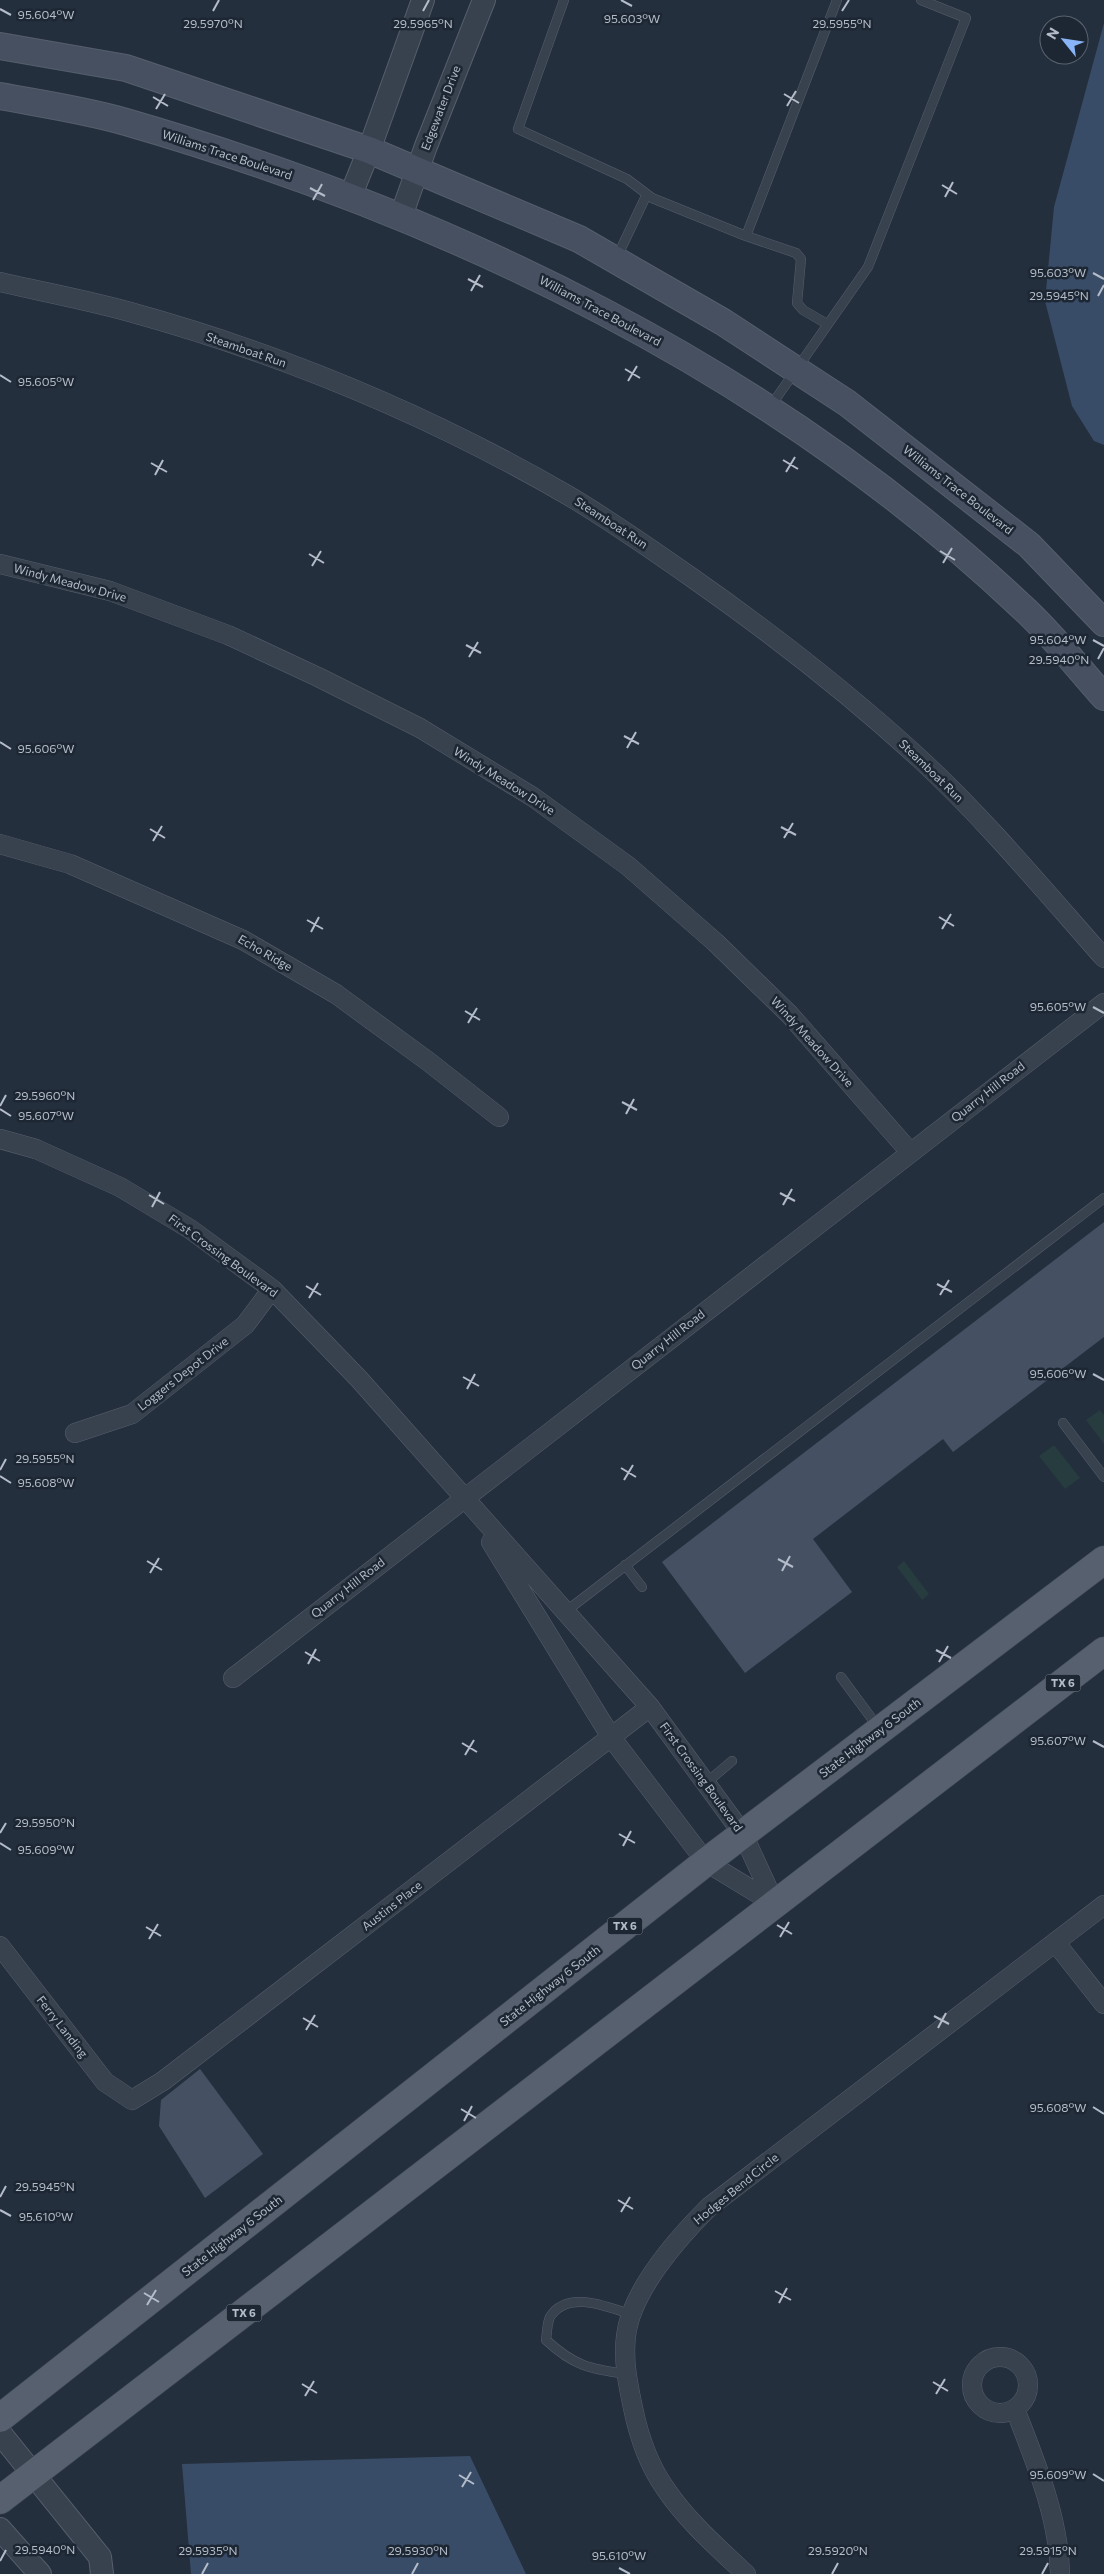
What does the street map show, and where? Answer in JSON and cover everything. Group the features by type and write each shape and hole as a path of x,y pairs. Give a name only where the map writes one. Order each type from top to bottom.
{"main road":[{"name":"Williams Trace Boulevard","path":"0,46 126,68 369,150 580,239 723,322 847,403 1029,544 1104,623"},
{"name":"Williams Trace Boulevard","path":"0,96 123,121 401,216 534,276 678,352 800,428 924,519 1025,608 1104,697"},
{"name":"State Highway 6 South","path":"0,2418 706,1862 1104,1560"},
{"name":"TX 6","path":"0,2500 1104,1651"}],"street":[{"path":"350,197 423,0"},
{"name":"Edgewater Drive","path":"401,216 426,146 484,0"},
{"name":"Steamboat Run","path":"0,282 128,311 301,369 403,412 491,454 570,497 726,602 828,678 921,760 991,830 1104,958"},
{"name":"Windy Meadow Drive","path":"0,564 110,591 228,635 420,728 533,797 628,866 715,942 790,1015 910,1152"},
{"name":"Echo Ridge","path":"0,844 70,864 243,940 336,994 429,1062 499,1117"},
{"name":"Quarry Hill Road","path":"233,1678 1104,1003"},
{"name":"First Crossing Boulevard","path":"0,1139 36,1149 120,1187 190,1229 272,1289 359,1379 650,1708 743,1834 775,1904"},
{"name":"Loggers Depot Drive","path":"75,1433 132,1414 245,1326 272,1289"},
{"name":"First Crossing Boulevard","path":"464,1498 612,1737 706,1862 775,1904"},
{"name":"Austins Place","path":"132,2100 164,2081 650,1708"},
{"name":"Hodges Bend Circle","path":"746,2574 691,2521 664,2488 648,2459 638,2433 626,2374 626,2334 658,2266 681,2234 709,2207 1104,1905"},
{"path":"1055,1942 1104,2004"},
{"name":"Ferry Landing","path":"0,1946 105,2082 132,2100"},
{"path":"1016,2409 1042,2484 1052,2520 1060,2574"},
{"path":"0,2433 100,2557 102,2574"},
{"path":"0,2529 40,2574"}],"lane":[{"path":"564,0 518,130 627,179 647,194 746,236 796,253 801,258 797,303 803,310 827,324"},
{"path":"746,236 837,0"},
{"path":"769,409 795,369 868,267 966,18 921,0"},
{"path":"616,260 647,194"},
{"path":"565,1612 1104,1198"},
{"path":"1063,1423 1104,1477"},
{"path":"625,1565 642,1587"},
{"path":"841,1677 880,1730"},
{"path":"706,1784 732,1761"},
{"path":"626,2374 591,2369 563,2356 546,2340 550,2318 564,2305 592,2302 633,2316"}],"green space":[{"path":"1100,1410 1104,1415 1104,1444 1086,1420"},
{"path":"1054,1445 1080,1478 1065,1489 1039,1456"},
{"path":"904,1561 929,1594 922,1600 897,1567"}],"water":[{"path":"1104,23 1104,445 1094,441 1072,406 1045,301 1054,207"},
{"path":"470,2456 526,2574 191,2574 182,2464"}],"building":[{"path":"1104,1222 1104,1337 953,1452 943,1439 813,1539 852,1592 745,1673 662,1562"},
{"path":"200,2069 263,2154 205,2198 159,2126 161,2100"}]}
